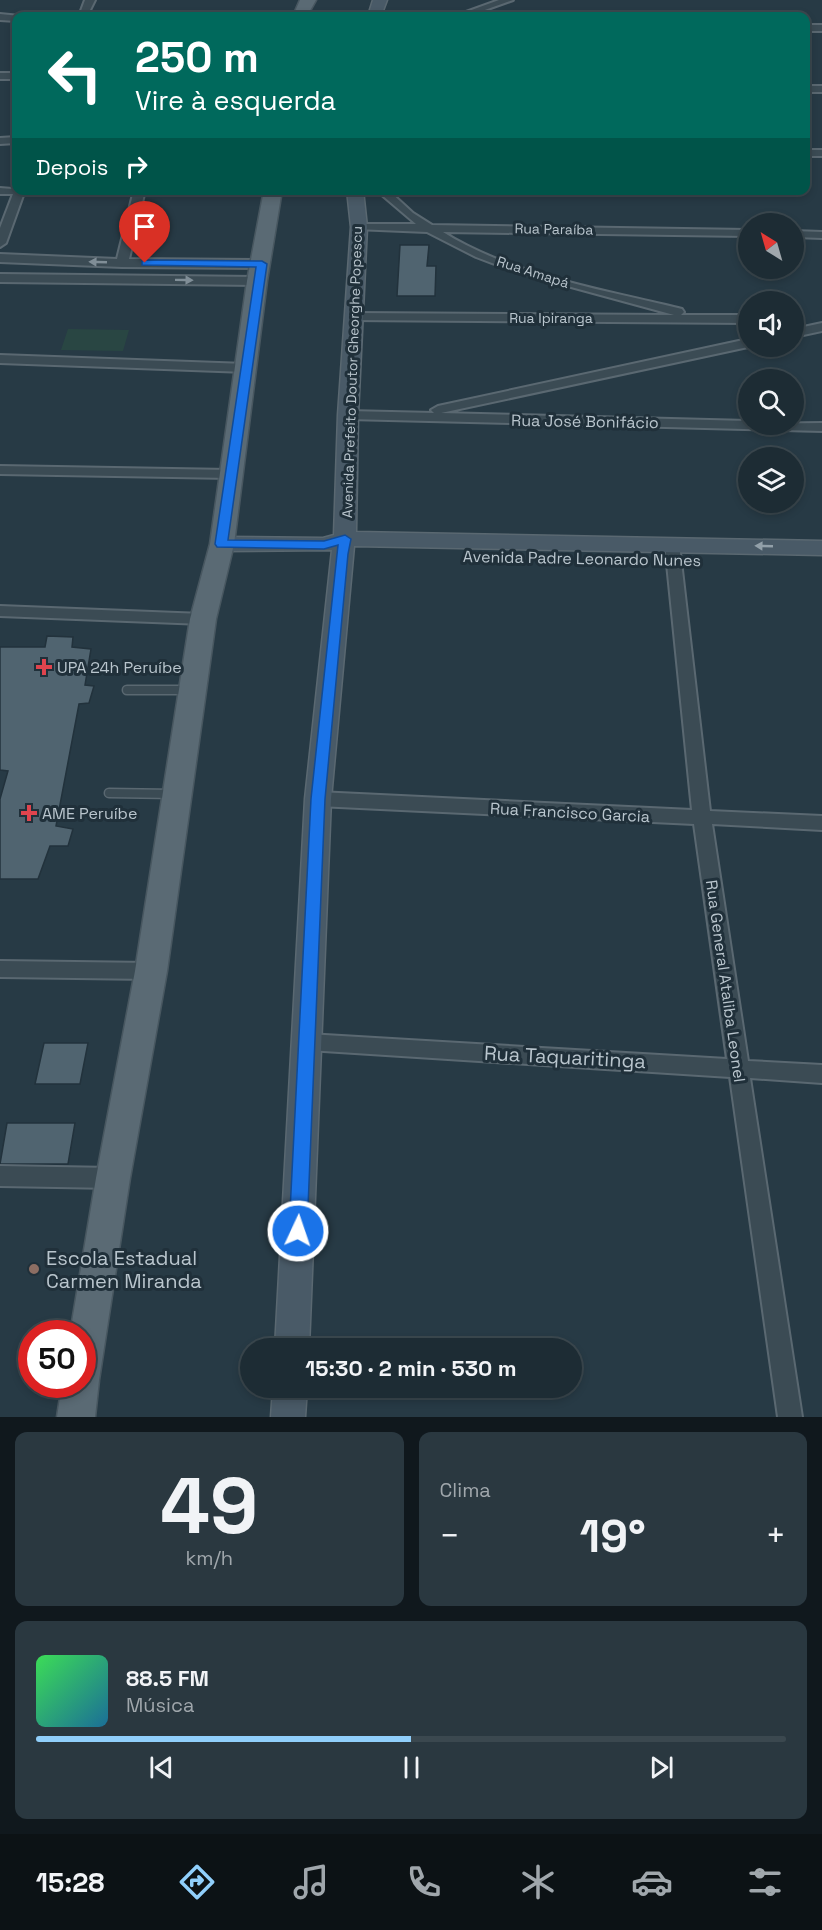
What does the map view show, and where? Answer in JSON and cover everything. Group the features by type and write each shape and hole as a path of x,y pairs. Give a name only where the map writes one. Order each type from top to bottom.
{"main road":[{"path":"91,1320 113,1178 151,971 203,619 222,535 272,195"},
{"name":"Avenida Prefeito Doutor Gheorghe Popescu","path":"293,1338 309,1042 318,799 348,415 359,227 356,195"},
{"name":"Avenida Padre Leonardo Nunes","path":"222,535 337,546 673,552 822,548"},
{"name":"Avenida Padre Leonardo Nunes","path":"673,552 822,563"},
{"path":"76,1417 79,1398"},
{"path":"288,1417 289,1398"}],"street":[{"path":"472,12 508,0"},
{"path":"0,243 18,195"},
{"path":"122,263 139,195"},
{"name":"Rua Amapá","path":"387,195 421,226 540,277 702,319"},
{"name":"Rua Paraíba","path":"359,227 421,226 738,233"},
{"path":"804,234 822,235"},
{"path":"0,258 122,263 260,273"},
{"path":"0,278 260,273"},
{"name":"Rua Ipiranga","path":"354,316 738,320"},
{"path":"804,320 822,321"},
{"path":"804,331 822,327"},
{"path":"410,416 738,345"},
{"path":"0,359 246,368"},
{"name":"Rua José Bonifácio","path":"348,415 822,427"},
{"path":"0,470 230,474"},
{"name":"Rua General Ataliba Leonel","path":"673,552 702,818 790,1417"},
{"path":"0,611 203,619"},
{"name":"Rua Francisco Garcia","path":"318,799 822,823"},
{"path":"0,969 151,971"},
{"name":"Rua Taquaritinga","path":"309,1042 822,1074"},
{"path":"0,1176 113,1178"}],"lane":[{"path":"127,690 192,690"},
{"path":"109,793 177,794"}],"green space":[{"path":"68,329 129,330 123,351 61,350"}],"building":[{"path":"400,245 429,245 427,266 436,266 435,296 397,296"},
{"path":"47,636 73,637 72,647 91,649 85,685 94,686 89,703 79,704 56,826 73,829 68,846 50,846 38,879 0,879 0,799 8,771 0,770 0,647 45,647"},
{"path":"44,1043 88,1043 80,1084 35,1084"},
{"path":"7,1123 75,1123 68,1164 0,1164"}],"place":[{"name":"UPA 24h Peruíbe","path":"44,667"},
{"name":"AME Peruíbe","path":"29,813"},
{"name":"Escola Estadual Carmen Miranda","path":"34,1269"}],"route":[{"path":"145,263 262,264 257,281 222,544 324,545 345,539 318,799 309,1042 298,1231"}]}
